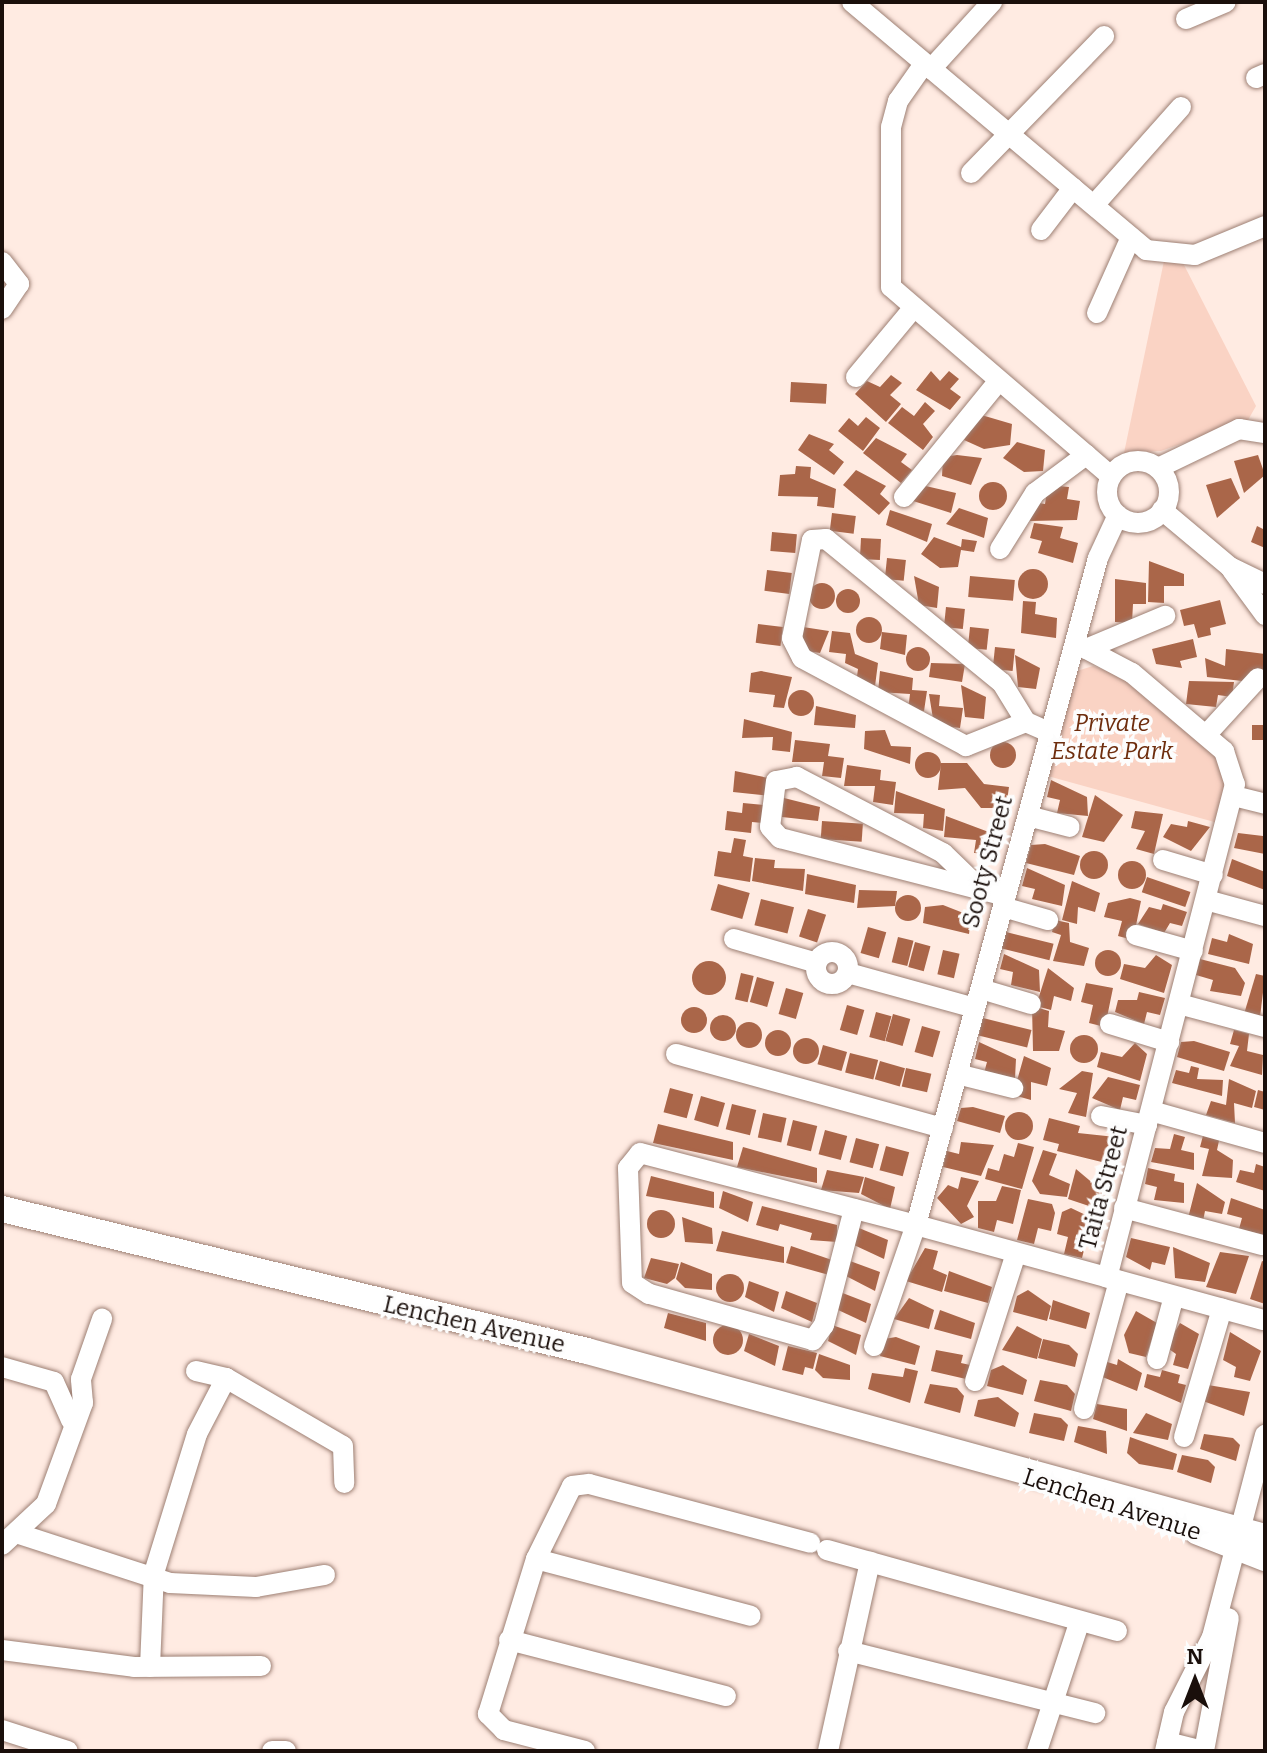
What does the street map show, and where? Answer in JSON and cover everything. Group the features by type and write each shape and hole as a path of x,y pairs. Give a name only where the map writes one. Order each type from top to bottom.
{"main road":[{"name":"Lenchen Avenue","path":"2,1198 34,1212"},
{"name":"Lenchen Avenue","path":"2,1209 34,1212 914,1439 1251,1541"}],"street":[{"path":"852,2 1153,253 1178,258 1265,226"},
{"path":"992,2 898,101 889,143 886,268 911,311 1111,476"},
{"path":"1186,19 1226,2"},
{"path":"971,173 1104,36"},
{"path":"1094,205 1181,107"},
{"path":"1041,230 1073,188"},
{"path":"1097,313 1131,237"},
{"path":"2,262 19,284 2,309"},
{"path":"856,377 911,311"},
{"path":"924,457 994,380"},
{"path":"904,497 994,380"},
{"path":"1158,468 1169,486 1162,510 1138,523 1118,515 1107,497 1111,476 1128,463 1158,468 1239,429 1265,433"},
{"path":"1000,549 1035,493 1086,455"},
{"path":"1162,510 1230,567 1265,615"},
{"name":"Sooty Street","path":"874,1346 901,1253 916,1225 1051,733 1081,646 1118,515"},
{"path":"1026,722 966,746 802,658 792,638 812,540 826,539 1002,683 1026,722 1051,733"},
{"path":"1230,567 1265,584"},
{"path":"1081,646 1165,616"},
{"name":"Taita Street","path":"1081,646 1132,673 1206,735 1229,759 1234,796 1124,1208 1113,1279"},
{"path":"1206,735 1258,678"},
{"path":"977,886 952,858 810,783 787,774 776,781 775,836 977,886 1004,902 1048,920"},
{"path":"1234,796 1265,804"},
{"path":"1028,816 1070,827"},
{"path":"1163,860 1213,875"},
{"path":"1206,900 1265,916"},
{"path":"1136,935 1193,951"},
{"path":"734,939 817,963 830,984 848,973 978,998 1031,1004"},
{"path":"1179,1004 1265,1027"},
{"path":"1110,1024 1169,1042"},
{"path":"676,1054 943,1128"},
{"path":"957,1074 1013,1088"},
{"path":"1101,1116 1149,1118"},
{"name":"Taita Street","path":"1149,1118 1265,1143"},
{"path":"854,1209 815,1339 649,1294 632,1283 628,1168 635,1153 854,1209 916,1225 1263,1320"},
{"path":"1124,1208 1262,1245"},
{"path":"975,1381 1016,1253"},
{"path":"1084,1409 1113,1279"},
{"path":"1157,1359 1174,1296"},
{"path":"1184,1437 1222,1309"},
{"path":"9,1539 46,1504 71,1420 83,1403 81,1379 102,1319"},
{"path":"2,1367 45,1376 59,1387 71,1420"},
{"path":"196,1371 226,1378 343,1446 344,1483"},
{"path":"150,1667 154,1573 197,1434 226,1378"},
{"path":"59,1387 81,1379"},
{"path":"1265,1435 1251,1541 1166,1747 1203,1751 1265,1482"},
{"path":"581,1751 489,1721 509,1640 536,1559 566,1493 580,1483 819,1546 1079,1623 1117,1631"},
{"path":"9,1539 154,1573 170,1583 256,1587 325,1575"},
{"path":"536,1559 751,1616"},
{"path":"828,1751 870,1562"},
{"path":"1037,1751 1057,1703 1079,1623"},
{"path":"509,1640 726,1696"},
{"path":"2,1650 150,1667 261,1666"},
{"path":"848,1651 1095,1713"},
{"path":"2,1730 68,1751"},
{"path":"272,1751 286,1751"}],"green space":[{"path":"1164,261 1183,263 1256,406 1248,420 1161,451 1124,453"},
{"name":"Private Estate Park","path":"1093,666 1122,677 1220,760 1227,778 1218,823 1044,775 1077,671"}],"building":[{"path":"931,371 940,381 949,371 959,379 950,389 961,397 950,410 916,390"},
{"path":"891,375 902,383 890,395 901,404 886,422 855,394 867,381 880,387"},
{"path":"791,382 827,384 826,404 790,402"},
{"path":"925,402 935,411 923,424 933,437 923,450 888,423 902,407 914,416"},
{"path":"978,414 1012,424 1010,445 984,449 964,440"},
{"path":"866,417 880,428 863,451 838,431 849,418 858,426"},
{"path":"809,434 834,444 829,450 844,462 834,475 798,450"},
{"path":"876,438 907,454 901,462 912,470 901,483 863,453"},
{"path":"1017,442 1045,450 1043,471 1024,472 1003,458"},
{"path":"1258,455 1265,475 1244,493 1234,461"},
{"path":"943,457 982,458 971,485 942,476"},
{"path":"796,466 811,467 810,478 836,489 834,508 817,506 818,497 778,496 780,475 795,474"},
{"path":"856,470 886,486 880,494 890,503 879,515 843,485"},
{"path":"1231,478 1240,498 1217,518 1206,485"},
{"path":"993,482 1003,486 1007,496 1003,506 993,510 983,506 979,496 983,486"},
{"path":"917,484 956,493 951,513 910,500"},
{"path":"1058,486 1069,487 1067,499 1080,501 1077,520 1030,521 1033,502 1045,504 1047,490"},
{"path":"959,508 988,518 984,538 946,524"},
{"path":"890,510 932,524 927,542 886,525"},
{"path":"832,513 856,516 854,534 830,531"},
{"path":"1034,523 1063,527 1060,538 1078,543 1073,563 1038,553 1042,541 1030,538"},
{"path":"1257,526 1265,530 1265,548 1251,542"},
{"path":"772,532 797,534 795,553 770,551"},
{"path":"934,537 961,547 962,539 977,541 974,552 961,550 958,567 940,568 921,554"},
{"path":"861,538 881,539 880,560 860,559"},
{"path":"887,558 906,560 904,581 885,579"},
{"path":"1149,561 1184,574 1184,586 1164,586 1164,603 1148,602"},
{"path":"1033,569 1044,573 1048,584 1044,595 1033,599 1022,595 1018,584 1022,573"},
{"path":"767,570 792,573 789,594 764,591"},
{"path":"914,576 939,587 937,608 919,605"},
{"path":"970,576 1015,580 1013,601 968,597"},
{"path":"1115,579 1146,583 1146,604 1133,604 1132,623 1115,622"},
{"path":"822,583 831,587 835,596 831,605 822,609 813,605 809,596 813,587"},
{"path":"848,589 857,592 860,601 857,610 848,613 839,610 836,601 839,592"},
{"path":"1220,600 1226,624 1210,628 1211,635 1198,638 1194,624 1184,626 1180,610"},
{"path":"1023,601 1036,602 1035,614 1057,618 1056,638 1021,633"},
{"path":"946,607 965,609 963,629 944,627"},
{"path":"869,617 878,621 882,630 878,639 869,643 860,639 856,630 860,621"},
{"path":"758,624 783,627 780,646 756,643"},
{"path":"803,627 829,631 820,653 800,650"},
{"path":"970,627 989,629 987,650 968,648"},
{"path":"832,631 850,633 855,654 878,663 875,686 856,683 858,669 845,663 846,654 829,652"},
{"path":"882,632 907,635 905,655 880,649"},
{"path":"1193,639 1197,657 1180,661 1182,668 1156,664 1152,649"},
{"path":"918,647 929,654 930,659 923,670 918,671 907,664 906,659 913,648"},
{"path":"995,647 1015,649 1013,671 993,669"},
{"path":"1226,649 1265,654 1264,672 1251,682 1207,677 1205,658 1225,666"},
{"path":"1015,655 1040,668 1036,689 1018,687"},
{"path":"931,663 965,664 962,682 929,677"},
{"path":"761,671 792,677 784,708 773,707 775,695 749,692 751,673"},
{"path":"880,671 913,678 912,690 927,691 924,711 908,710 910,694 878,692"},
{"path":"1189,681 1234,682 1232,697 1218,695 1216,707 1186,704"},
{"path":"961,685 986,697 984,719 965,717"},
{"path":"801,690 810,694 814,703 810,712 801,716 792,712 788,703 792,694"},
{"path":"929,694 940,695 939,706 963,708 960,728 934,725"},
{"path":"816,706 856,715 855,728 814,725"},
{"path":"744,719 792,732 790,752 772,750 773,737 742,738"},
{"path":"1252,725 1265,725 1265,740 1252,740"},
{"path":"885,730 891,746 911,747 910,764 864,749 865,731"},
{"path":"795,740 830,744 828,756 844,758 841,778 822,776 824,762 792,762"},
{"path":"1003,742 1012,746 1016,755 1012,764 1003,768 994,764 990,755 994,746"},
{"path":"928,752 937,756 941,765 937,774 928,778 919,774 915,765 919,756"},
{"path":"941,763 967,763 984,784 1009,787 1006,808 981,808 965,788 938,790"},
{"path":"847,765 881,770 880,780 896,782 893,805 873,802 875,786 844,786"},
{"path":"735,771 773,779 771,796 733,792"},
{"path":"1051,780 1087,797 1088,816 1057,813 1060,800 1047,797"},
{"path":"896,791 945,809 943,831 923,828 924,814 894,813"},
{"path":"1095,795 1123,815 1104,842 1082,837"},
{"path":"784,798 820,807 818,821 782,817"},
{"path":"743,803 765,805 763,823 752,822 751,833 725,830 727,811 742,813"},
{"path":"1135,811 1163,814 1154,854 1136,849 1145,831 1131,828"},
{"path":"946,816 994,834 993,854 974,853 976,840 944,837"},
{"path":"822,821 863,824 862,842 821,839"},
{"path":"1188,821 1210,827 1191,851 1163,837 1171,824 1187,827"},
{"path":"1238,833 1263,836 1265,854 1234,848"},
{"path":"734,838 746,840 743,856 753,858 750,882 714,876 718,851 731,853"},
{"path":"1045,844 1080,856 1074,875 1026,863 1031,845"},
{"path":"1094,851 1104,855 1108,865 1104,875 1094,879 1084,875 1080,865 1084,855"},
{"path":"755,858 775,860 774,868 805,869 803,891 752,881"},
{"path":"1232,859 1265,872 1265,890 1227,876"},
{"path":"1132,861 1142,865 1146,875 1142,885 1132,889 1122,885 1118,875 1122,865"},
{"path":"1027,868 1065,885 1062,906 1032,899 1035,889 1022,886"},
{"path":"807,874 856,885 854,903 805,894"},
{"path":"1147,877 1190,892 1185,907 1142,892"},
{"path":"1072,881 1100,893 1095,912 1078,907 1077,924 1062,920"},
{"path":"718,884 750,893 742,919 711,910"},
{"path":"859,890 897,891 895,906 857,908"},
{"path":"908,895 917,899 921,908 917,917 908,921 899,917 895,908 899,899"},
{"path":"1130,898 1141,901 1133,940 1118,936 1122,921 1104,917 1108,903"},
{"path":"761,899 794,907 787,933 754,925"},
{"path":"1163,904 1187,912 1182,926 1170,923 1164,933 1138,924 1149,907 1161,910"},
{"path":"943,905 971,916 969,934 923,923 925,907"},
{"path":"808,909 826,915 817,942 799,937"},
{"path":"1055,920 1069,923 1070,942 1089,948 1084,966 1053,961 1061,935 1052,932"},
{"path":"868,927 886,932 879,958 861,953"},
{"path":"1006,932 1054,944 1049,960 1002,948"},
{"path":"1229,934 1253,944 1249,964 1208,954 1212,938 1227,942"},
{"path":"898,937 914,941 907,966 892,962"},
{"path":"915,942 930,946 924,971 908,967"},
{"path":"943,950 960,954 954,978 937,974"},
{"path":"1108,950 1117,954 1121,963 1117,972 1108,976 1099,972 1095,963 1099,954"},
{"path":"1004,954 1039,970 1040,992 1011,985 1013,972 1000,969"},
{"path":"1156,955 1172,965 1164,993 1120,979 1124,964 1145,968"},
{"path":"1200,959 1235,968 1245,983 1241,996 1210,991 1213,980 1196,975"},
{"path":"709,961 721,966 726,978 721,990 709,995 697,990 692,978 697,966"},
{"path":"1048,968 1074,988 1071,1001 1054,996 1051,1010 1036,1006"},
{"path":"741,973 754,976 748,1002 735,999"},
{"path":"1256,974 1265,976 1260,1017 1244,1014"},
{"path":"757,977 774,982 767,1007 750,1002"},
{"path":"1086,983 1113,988 1105,1027 1089,1023 1093,1005 1081,1002"},
{"path":"786,988 803,993 796,1019 779,1014"},
{"path":"1139,992 1165,998 1160,1015 1147,1012 1144,1024 1115,1012 1118,1000 1137,1000"},
{"path":"847,1005 864,1010 857,1035 840,1030"},
{"path":"1032,1006 1049,1011 1048,1027 1065,1031 1059,1051 1033,1051"},
{"path":"694,1007 704,1010 707,1020 704,1030 694,1033 684,1030 681,1020 684,1010"},
{"path":"876,1012 891,1016 885,1041 869,1037"},
{"path":"893,1014 910,1019 903,1046 885,1041"},
{"path":"723,1015 732,1019 736,1028 732,1037 723,1041 714,1037 710,1028 714,1019"},
{"path":"983,1018 1032,1030 1027,1048 979,1035"},
{"path":"749,1022 758,1026 762,1035 758,1044 749,1048 740,1044 736,1035 740,1026"},
{"path":"922,1026 940,1031 933,1057 915,1052"},
{"path":"778,1030 787,1034 791,1043 787,1052 778,1056 769,1052 765,1043 769,1034"},
{"path":"1234,1030 1249,1034 1247,1051 1263,1055 1262,1075 1230,1066 1239,1046 1230,1044"},
{"path":"1084,1035 1094,1039 1098,1049 1094,1059 1084,1063 1074,1059 1070,1049 1074,1039"},
{"path":"806,1038 815,1042 819,1051 815,1060 806,1064 797,1060 793,1051 797,1042"},
{"path":"1194,1041 1230,1052 1224,1071 1177,1057 1181,1042"},
{"path":"979,1042 1016,1059 1015,1078 984,1073 987,1062 975,1059"},
{"path":"1135,1043 1147,1054 1140,1081 1097,1067 1101,1052 1122,1057"},
{"path":"823,1045 847,1052 842,1071 817,1064"},
{"path":"850,1053 878,1060 873,1079 845,1072"},
{"path":"1024,1056 1051,1068 1047,1086 1031,1082 1031,1100 1013,1095"},
{"path":"880,1061 905,1068 900,1086 875,1079"},
{"path":"1191,1066 1199,1068 1197,1079 1223,1080 1222,1096 1172,1083 1176,1070 1189,1073"},
{"path":"906,1068 931,1074 927,1092 902,1087"},
{"path":"1082,1071 1093,1073 1086,1117 1068,1113 1077,1093 1059,1089"},
{"path":"1108,1077 1140,1085 1136,1100 1123,1097 1120,1110 1092,1098"},
{"path":"1229,1079 1256,1091 1252,1108 1234,1103 1235,1123 1206,1115 1211,1101 1226,1105"},
{"path":"670,1088 693,1094 687,1118 664,1112"},
{"path":"1258,1090 1265,1092 1265,1110 1254,1107"},
{"path":"701,1096 725,1103 718,1127 694,1120"},
{"path":"732,1104 756,1110 750,1135 726,1129"},
{"path":"973,1107 1005,1116 1000,1133 957,1121 961,1108"},
{"path":"1019,1112 1029,1116 1033,1126 1029,1136 1019,1140 1009,1136 1005,1126 1009,1116"},
{"path":"763,1113 786,1118 781,1142 758,1137"},
{"path":"1049,1118 1080,1126 1078,1133 1125,1138 1118,1166 1057,1151 1059,1144 1043,1140"},
{"path":"793,1120 817,1126 811,1151 787,1145"},
{"path":"658,1124 733,1142 733,1160 653,1143"},
{"path":"825,1130 847,1136 841,1160 819,1154"},
{"path":"1204,1132 1220,1136 1217,1150 1233,1160 1232,1178 1202,1176 1209,1149 1200,1147"},
{"path":"1174,1134 1185,1137 1181,1150 1194,1153 1194,1170 1151,1162 1155,1148 1170,1149"},
{"path":"856,1138 879,1144 873,1168 850,1162"},
{"path":"961,1142 994,1145 981,1176 943,1167 947,1151 959,1154"},
{"path":"1018,1143 1034,1147 1022,1189 985,1179 988,1168 999,1171 1004,1154 1014,1157"},
{"path":"886,1146 909,1152 903,1176 880,1170"},
{"path":"743,1147 817,1168 817,1183 737,1167"},
{"path":"1043,1150 1057,1154 1049,1175 1070,1184 1067,1197 1040,1194 1032,1181"},
{"path":"1256,1164 1265,1167 1265,1191 1236,1182 1240,1170 1254,1173"},
{"path":"1148,1168 1175,1174 1174,1181 1184,1183 1184,1203 1154,1200 1157,1187 1145,1184"},
{"path":"1076,1169 1108,1196 1104,1211 1068,1199"},
{"path":"827,1170 864,1177 859,1193 821,1190"},
{"path":"651,1176 714,1192 714,1208 646,1196"},
{"path":"865,1177 895,1187 890,1209 861,1194"},
{"path":"961,1177 979,1181 967,1206 974,1217 961,1224 937,1198 948,1185 958,1189"},
{"path":"1197,1183 1225,1202 1222,1214 1205,1211 1202,1226 1187,1222"},
{"path":"1002,1186 1021,1190 1013,1224 997,1220 994,1232 978,1228 978,1201 996,1201"},
{"path":"723,1191 753,1202 748,1222 719,1208"},
{"path":"1231,1198 1265,1210 1264,1235 1239,1229 1242,1218 1227,1214"},
{"path":"1028,1199 1052,1204 1055,1213 1051,1231 1038,1228 1034,1244 1017,1240"},
{"path":"762,1206 837,1225 837,1242 810,1240 812,1233 780,1224 778,1231 756,1225"},
{"path":"1071,1208 1092,1218 1082,1258 1064,1254 1068,1237 1057,1234 1062,1212"},
{"path":"661,1210 671,1214 675,1224 671,1234 661,1238 651,1234 647,1224 651,1214"},
{"path":"682,1217 712,1228 713,1244 685,1242"},
{"path":"859,1228 888,1240 884,1259 854,1245"},
{"path":"722,1231 784,1247 784,1263 716,1251"},
{"path":"1131,1238 1170,1247 1165,1265 1152,1262 1150,1270 1126,1257"},
{"path":"791,1246 832,1260 829,1275 786,1263"},
{"path":"1173,1247 1210,1263 1205,1282 1175,1278"},
{"path":"925,1248 938,1251 933,1269 947,1275 942,1292 906,1281"},
{"path":"1220,1252 1249,1256 1236,1294 1206,1287"},
{"path":"651,1258 679,1264 675,1278 667,1284 644,1278"},
{"path":"850,1261 880,1272 875,1291 846,1276"},
{"path":"1262,1261 1265,1262 1265,1304 1250,1299"},
{"path":"681,1262 712,1274 712,1290 685,1288 676,1279"},
{"path":"949,1271 992,1287 988,1303 944,1291"},
{"path":"730,1274 740,1278 744,1288 740,1298 730,1302 720,1298 716,1288 720,1278"},
{"path":"749,1281 779,1292 774,1312 745,1297"},
{"path":"1028,1290 1051,1306 1047,1321 1013,1312 1017,1296"},
{"path":"786,1291 817,1303 812,1322 781,1308"},
{"path":"840,1292 871,1304 866,1323 836,1309"},
{"path":"909,1298 934,1310 929,1329 894,1319"},
{"path":"1053,1300 1090,1313 1086,1329 1049,1319"},
{"path":"940,1310 975,1323 971,1339 934,1329"},
{"path":"1136,1311 1157,1323 1146,1357 1129,1353 1124,1335"},
{"path":"668,1313 706,1323 706,1341 664,1328"},
{"path":"1180,1323 1199,1334 1188,1369 1173,1365 1176,1354 1166,1347"},
{"path":"728,1325 739,1329 743,1340 739,1351 728,1355 717,1351 713,1340 717,1329"},
{"path":"832,1325 861,1335 856,1355 828,1341"},
{"path":"1017,1326 1042,1339 1037,1359 1002,1350"},
{"path":"1230,1332 1261,1351 1250,1381 1234,1377 1236,1367 1223,1360"},
{"path":"749,1334 779,1346 775,1366 744,1351"},
{"path":"896,1337 920,1346 915,1365 880,1356 884,1339"},
{"path":"1043,1339 1069,1345 1078,1354 1075,1367 1038,1358"},
{"path":"788,1346 817,1353 813,1369 805,1367 803,1375 782,1370"},
{"path":"936,1350 963,1355 961,1363 970,1365 966,1379 931,1371"},
{"path":"819,1354 850,1365 850,1380 823,1378 815,1370"},
{"path":"1118,1359 1142,1373 1137,1391 1100,1376 1104,1361 1117,1365"},
{"path":"1003,1365 1027,1380 1023,1395 987,1386 991,1370"},
{"path":"905,1368 918,1371 910,1403 868,1389 872,1373 903,1377"},
{"path":"1162,1370 1180,1375 1178,1383 1186,1385 1181,1403 1144,1387 1147,1374 1160,1377"},
{"path":"1040,1380 1067,1385 1075,1394 1071,1411 1034,1401"},
{"path":"930,1384 957,1388 964,1396 960,1413 924,1403"},
{"path":"1208,1385 1250,1392 1244,1416 1203,1401"},
{"path":"998,1397 1019,1413 1015,1427 974,1416 978,1400"},
{"path":"1097,1404 1127,1409 1127,1431 1093,1419"},
{"path":"1034,1413 1061,1418 1068,1425 1064,1441 1029,1433"},
{"path":"1146,1413 1172,1424 1168,1440 1133,1433"},
{"path":"1078,1426 1106,1431 1107,1454 1074,1442"},
{"path":"1204,1434 1233,1438 1240,1445 1236,1461 1200,1449"},
{"path":"1130,1437 1177,1454 1173,1470 1139,1464 1127,1453"},
{"path":"1182,1455 1208,1460 1215,1467 1211,1483 1177,1472"}]}
